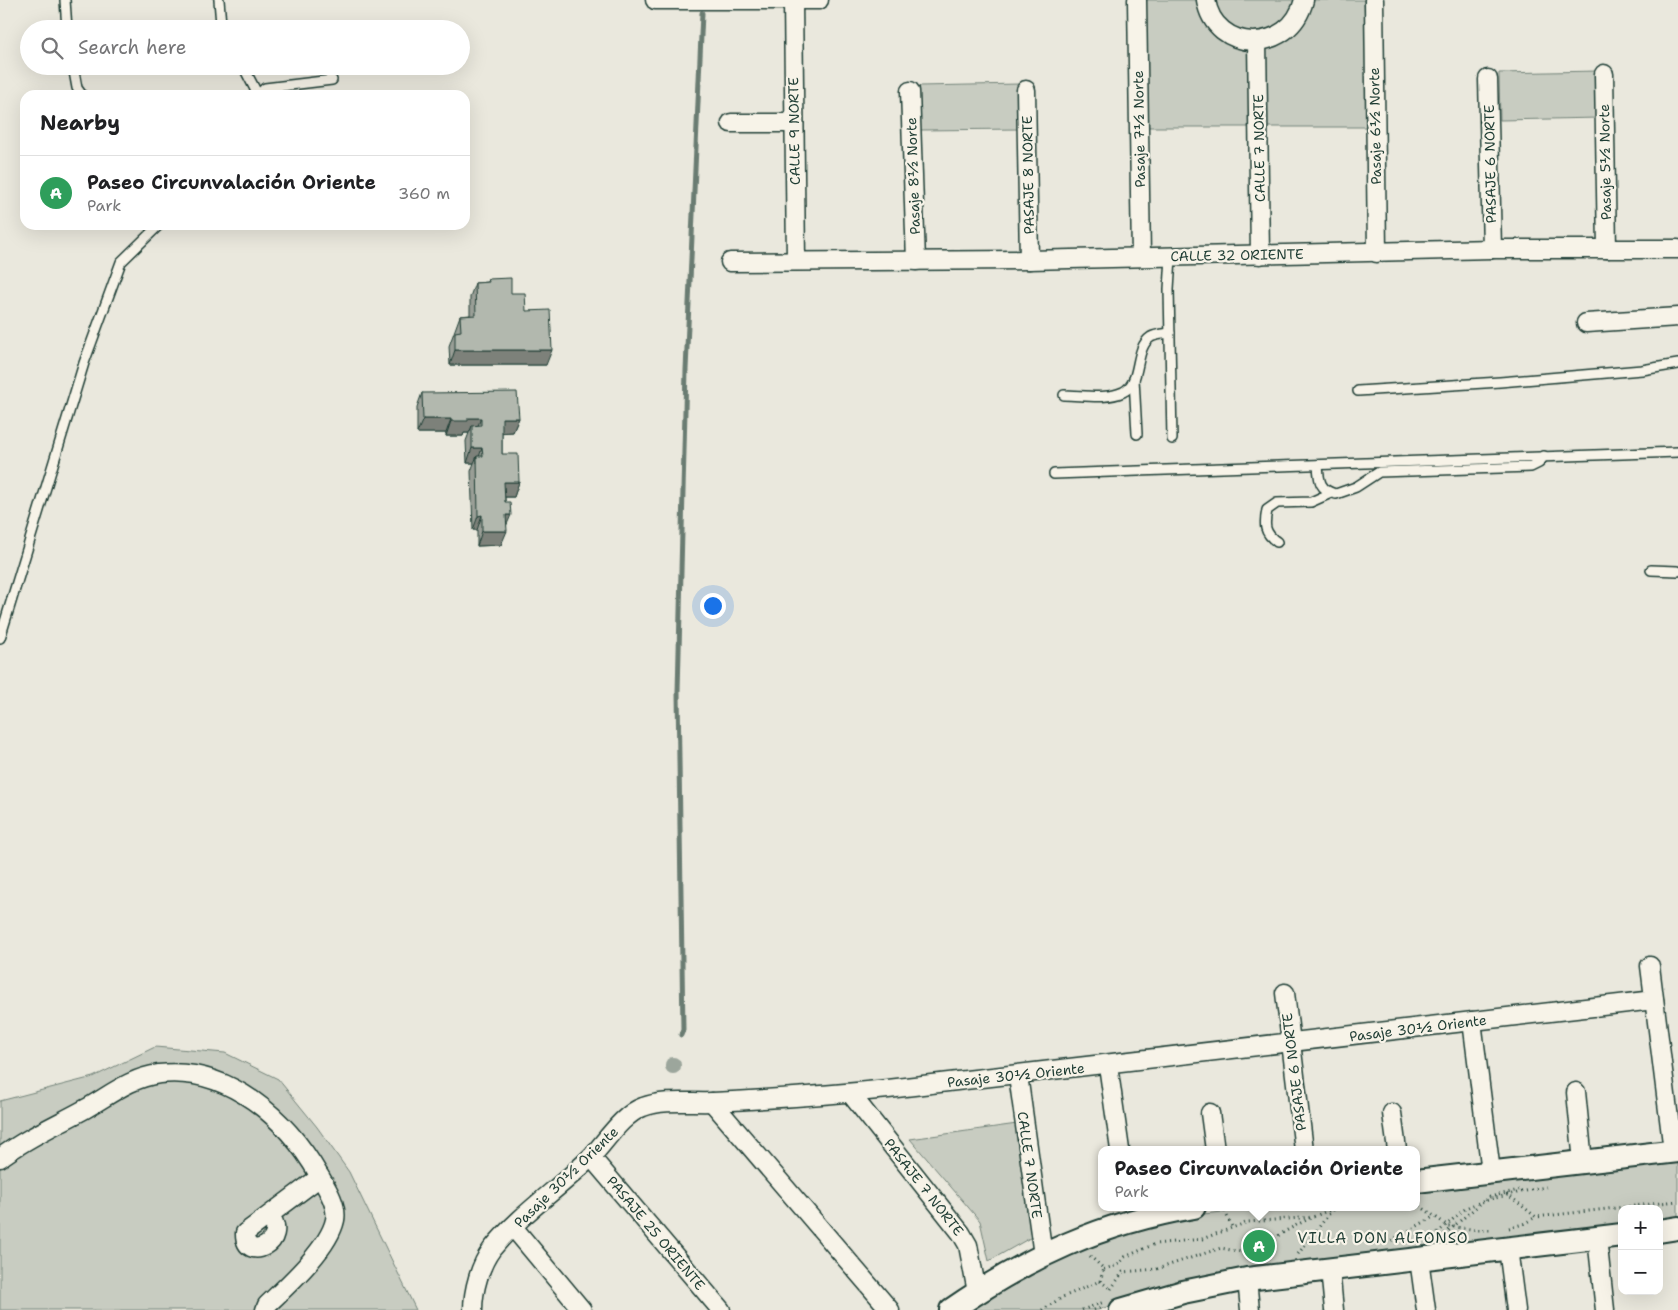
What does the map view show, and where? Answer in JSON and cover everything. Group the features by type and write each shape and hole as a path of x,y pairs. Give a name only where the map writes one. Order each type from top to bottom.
{"street":[{"path":"656,0 819,0"},
{"name":"Pasaje 7½ Norte","path":"1137,0 1141,257"},
{"path":"1206,0 1212,17 1221,28 1231,35 1244,40 1257,41 1279,36 1288,30 1301,12 1304,0"},
{"name":"Pasaje 6½ Norte","path":"1374,0 1377,253"},
{"name":"CALLE 9 NORTE","path":"792,1 796,261"},
{"name":"CALLE 7 NORTE","path":"1257,41 1260,255"},
{"name":"Pasaje 5½ Norte","path":"1604,74 1607,249"},
{"name":"PASAJE 6 NORTE","path":"1488,79 1492,249"},
{"name":"PASAJE 8 NORTE","path":"1026,90 1029,260"},
{"name":"Pasaje 8½ Norte","path":"910,91 916,261"},
{"path":"730,123 794,122"},
{"name":"CALLE 32 ORIENTE","path":"730,262 1029,260 1492,249 1678,249"},
{"path":"1586,322 1678,316"},
{"path":"1420,1181 1676,1151 1650,966"},
{"name":"PASAJE 6 NORTE","path":"1285,993 1303,1146"},
{"name":"Pasaje 30½ Oriente","path":"473,1307 481,1270 491,1251 513,1227 591,1157 632,1112 645,1106 850,1093 1290,1044 1654,1000"},
{"path":"1472,1021 1491,1172"},
{"path":"1108,1065 1119,1146"},
{"path":"0,1158 35,1135 85,1109 134,1079 160,1074 193,1074 219,1082 253,1099 282,1124 311,1161 330,1192 335,1218 329,1235 317,1252 267,1305 265,1310"},
{"name":"CALLE 7 NORTE","path":"1018,1075 1043,1256"},
{"path":"1576,1092 1583,1162"},
{"name":"PASAJE 7 NORTE","path":"850,1093 965,1239 968,1245 977,1292"},
{"path":"712,1102 890,1310"},
{"path":"1210,1113 1214,1146"},
{"path":"1392,1113 1396,1146"},
{"name":"PASAJE 25 ORIENTE","path":"591,1157 721,1310"},
{"path":"269,1215 320,1177"},
{"path":"951,1310 977,1292 1043,1256 1130,1214 1157,1211"},
{"path":"513,1227 582,1310"},
{"path":"1663,1230 1678,1228"},
{"path":"1116,1307 1159,1304 1251,1270 1330,1269 1503,1236 1597,1238 1618,1235"},
{"path":"1503,1236 1516,1310"},
{"path":"1597,1238 1605,1310"},
{"path":"1423,1251 1426,1310"},
{"path":"1330,1269 1334,1310"},
{"path":"1250,1310 1251,1270"}],"lane":[{"path":"65,0 66,20"},
{"path":"219,0 221,20"},
{"path":"75,75 78,90"},
{"path":"248,75 255,90"},
{"path":"263,90 265,88 332,80"},
{"path":"0,638 84,363 121,262 154,230"},
{"path":"1171,257 1172,439"},
{"path":"1136,434 1134,378 1144,345 1152,337 1170,333"},
{"path":"1358,391 1548,378 1642,370 1678,364"},
{"path":"1064,395 1106,396 1124,391 1134,378"},
{"path":"1054,474 1678,452"},
{"path":"1318,465 1319,484 1331,493 1336,494 1356,487 1379,472 1531,467 1539,463 1544,456"},
{"path":"1278,542 1270,537 1265,527 1267,510 1277,503 1311,502 1331,493"},
{"path":"1650,570 1678,571"}],"path":[{"path":"1423,1251 1490,1197 1552,1182"},
{"path":"1466,1208 1507,1195 1536,1217"},
{"path":"1420,1207 1448,1226 1503,1236 1536,1217 1678,1201"},
{"path":"1225,1211 1232,1227"},
{"path":"1251,1270 1258,1255 1275,1238 1327,1211"},
{"path":"1298,1254 1332,1211"},
{"path":"1381,1247 1435,1216"},
{"path":"1042,1310 1063,1297 1100,1281 1104,1269 1118,1264 1125,1257 1155,1244 1202,1239 1248,1222 1314,1217"},
{"path":"1100,1281 1111,1289 1124,1272 1157,1269 1221,1248 1258,1255"},
{"path":"1118,1264 1124,1272"},
{"path":"1094,1310 1116,1307"}],"shaded area":[{"path":"1146,0 1364,0 1369,127 1148,127"},
{"path":"1598,71 1599,118 1500,120 1499,73"},
{"path":"1020,84 1020,129 920,130 919,86"},
{"path":"155,1047 225,1053 278,1079 317,1127 349,1172 416,1310 0,1310 0,1101 93,1077"},
{"path":"1017,1124 1037,1234 989,1261 980,1221 910,1139"},
{"path":"1678,1158 1678,1217 1663,1219 1663,1205 1618,1205 1618,1223 1227,1271 1179,1282 1098,1310 968,1310 1052,1261 1122,1232 1183,1216 1233,1211 1420,1211 1420,1190"}],"building":[{"path":"511,278 511,293 525,293 526,311 550,310 552,350 455,350 455,332 461,331 460,316 476,315 475,283 489,282 488,279"},
{"path":"517,392 519,418 502,418 502,454 518,454 519,482 504,482 505,502 510,502 511,515 506,515 507,531 482,531 482,515 478,516 477,456 483,456 482,448 472,448 472,426 481,425 481,418 468,418 468,421 423,419 422,393"}],"waterway":[{"path":"681,1035 683,1030 678,692 686,370 702,13"}],"place":[{"name":"Paseo Circunvalación Oriente","path":"1259,1246"}],"district":[{"name":"VILLA DON ALFONSO","path":"1383,1238"}]}
